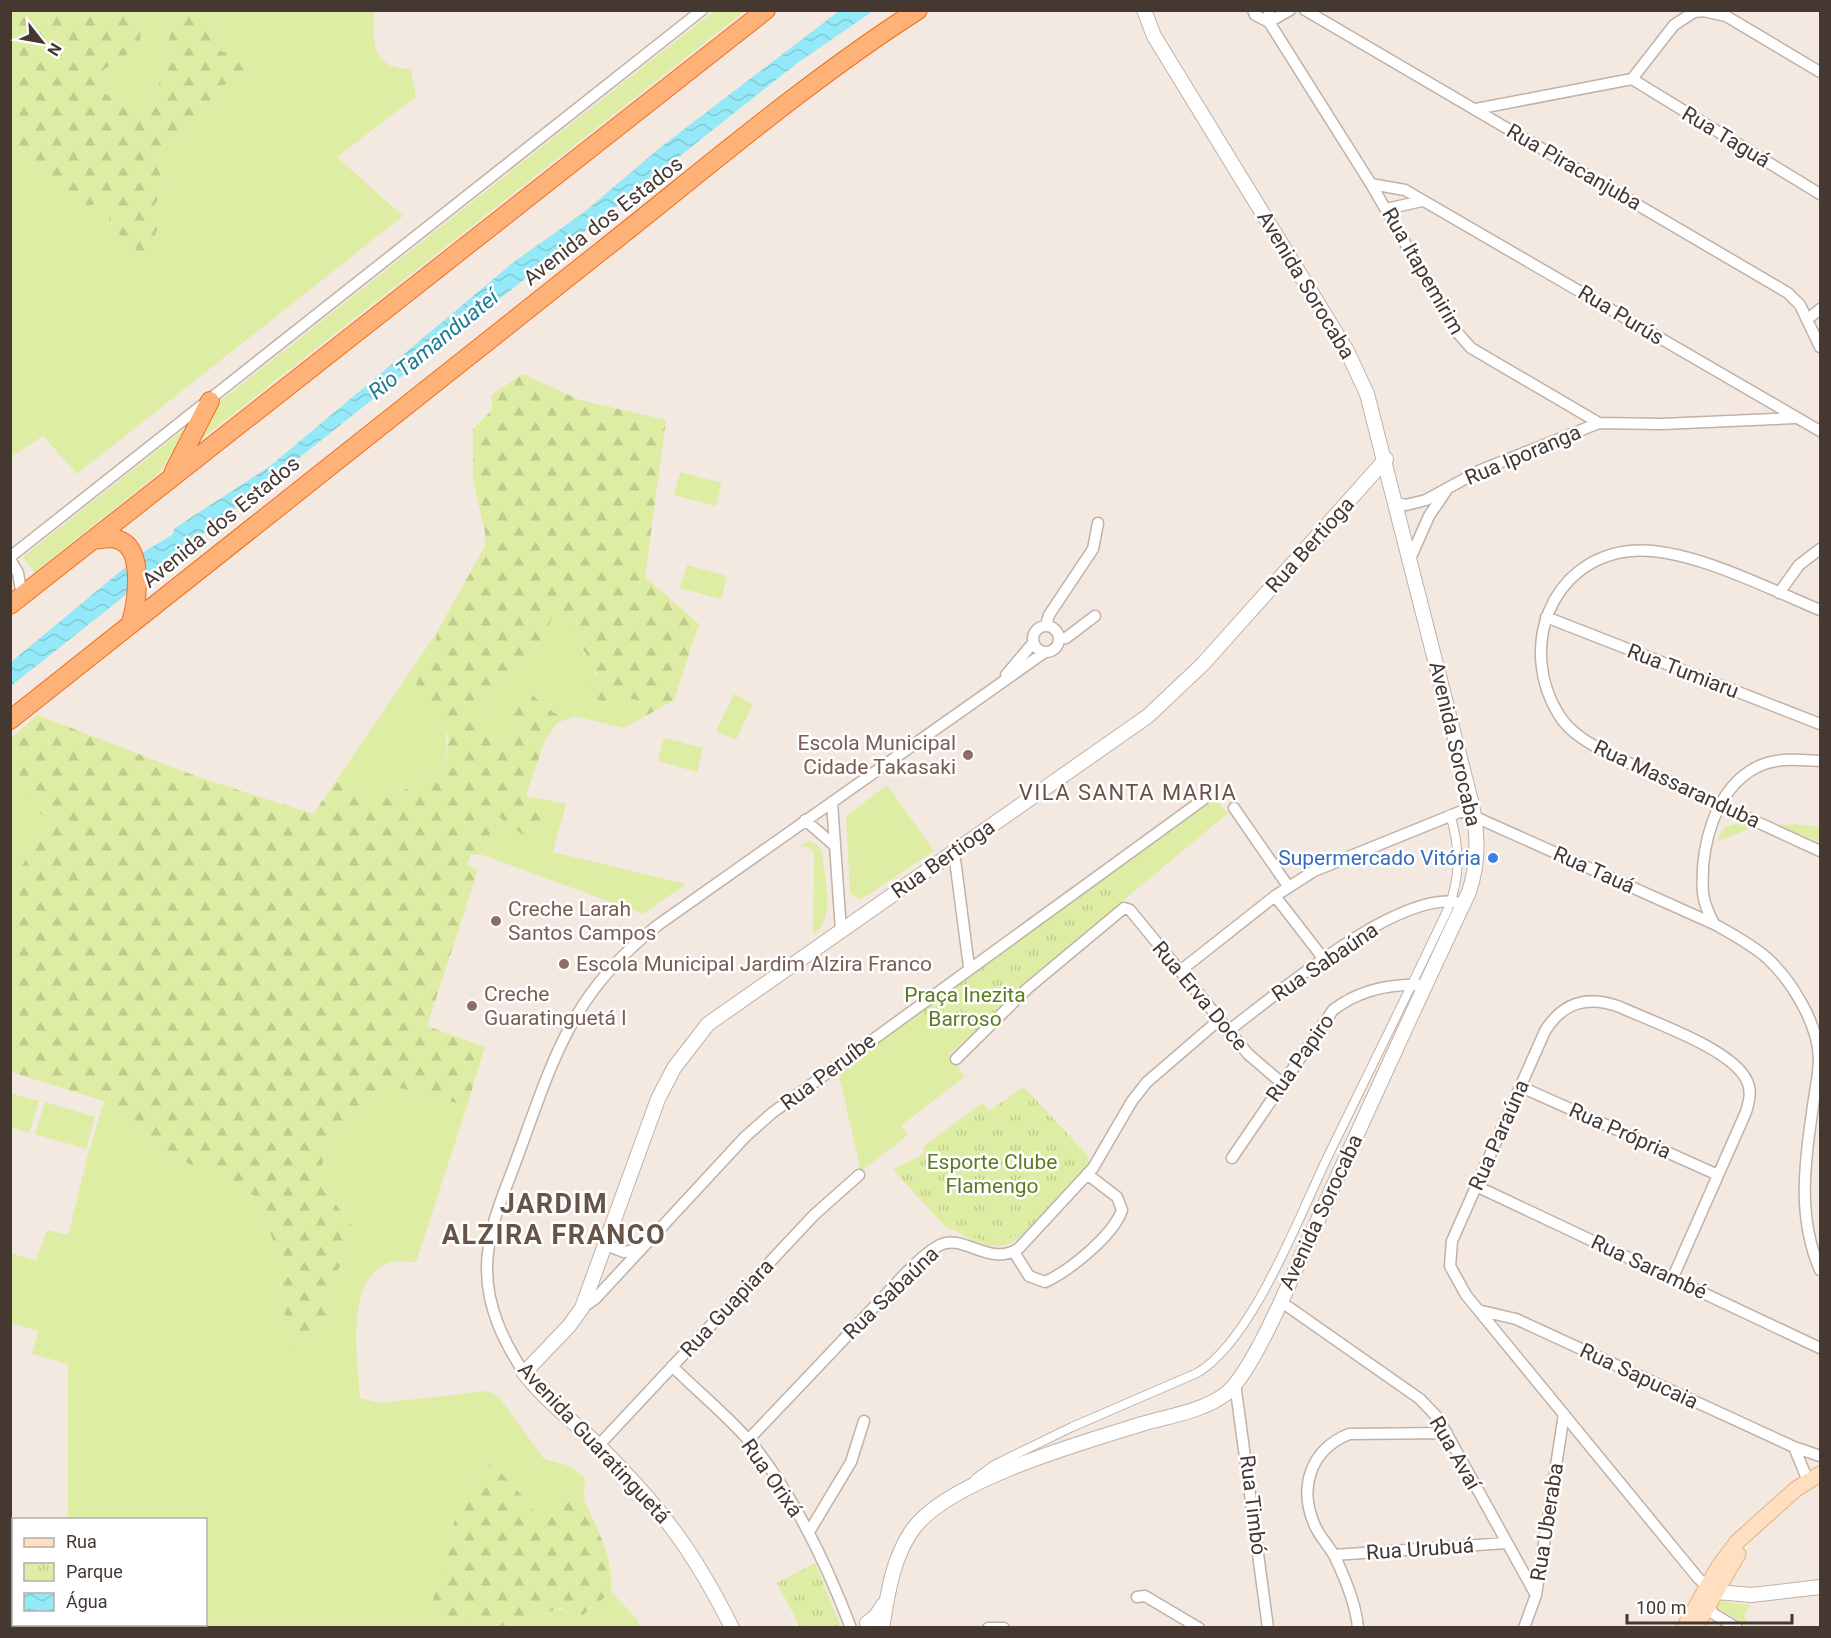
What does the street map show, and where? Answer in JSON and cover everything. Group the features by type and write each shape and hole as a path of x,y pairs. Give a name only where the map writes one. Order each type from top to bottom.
{"highway":[{"path":"16,600 766,10"},
{"name":"Avenida dos Estados","path":"10,720 750,134 873,39 918,10"},
{"path":"171,477 210,401"},
{"path":"94,540 110,537 119,540 131,551 135,567 136,600 130,625"}],"main road":[{"path":"1684,1628 1711,1590 1737,1542 1814,1477"},
{"path":"1695,1628 1708,1606 1711,1590"}],"street":[{"path":"16,600 18,573 10,558 702,10"},
{"name":"Avenida Sorocaba","path":"867,1626 887,1600 895,1563 911,1532 930,1511 967,1487 993,1465 1197,1373 1215,1361 1242,1325 1270,1275 1419,984 1476,863 1474,816 1373,409 1347,351 1154,36 1144,10"},
{"name":"Rua Itapemirim","path":"1253,10 1255,15 1269,16 1386,208 1462,340 1478,353 1599,423 1662,424 1795,418"},
{"path":"1269,16 1290,10"},
{"name":"Rua Piracanjuba","path":"1305,10 1788,293 1796,299 1821,347"},
{"path":"1476,110 1632,79 1674,25 1694,12 1704,11 1726,16 1821,72"},
{"name":"Rua Taguá","path":"1632,79 1821,194"},
{"name":"Rua Purús","path":"1371,184 1405,190 1821,431"},
{"path":"1386,208 1422,201"},
{"path":"1808,319 1821,309"},
{"name":"Rua Iporanga","path":"1397,503 1415,504 1481,470 1599,423"},
{"name":"Rua Bertioga","path":"582,1308 658,1099 674,1068 708,1024 1148,716 1203,664 1386,459"},
{"name":"Rua Iporanga","path":"1410,559 1429,516 1448,488"},
{"path":"1046,625 1049,615 1093,549 1098,523"},
{"path":"1779,593 1799,565 1821,549"},
{"name":"Rua Massaranduba","path":"1821,610 1706,564 1669,554 1632,551 1596,560 1579,571 1559,594 1546,617 1540,646 1544,685 1566,725 1594,747 1821,851"},
{"path":"1059,639 1066,638 1095,616"},
{"name":"Rua Tumiaru","path":"1546,617 1821,724"},
{"path":"1046,625 1056,630 1059,639 1055,648 1045,652 1033,643 1037,628 1046,625"},
{"name":"Avenida Guaratinguetá","path":"1000,682 1033,643"},
{"name":"Avenida Guaratinguetá","path":"732,1628 708,1578 673,1526 598,1446 524,1373 508,1348 495,1317 489,1290 488,1252 494,1219 565,1032 599,980 626,951 696,897 1045,652"},
{"path":"1714,924 1703,894 1710,833 1719,805 1731,787 1756,767 1780,760 1821,761"},
{"name":"Rua Peruíbe","path":"524,1373 569,1326 582,1308 595,1299 745,1137 772,1113 969,967 1204,799"},
{"path":"831,802 841,931"},
{"path":"1234,808 1288,886"},
{"name":"Rua Tauá","path":"1450,814 1462,811 1474,816 1714,924 1743,940 1768,959 1788,983 1818,1034"},
{"path":"1180,971 1288,886 1331,862 1450,814 1459,849 1458,902"},
{"path":"805,820 834,845"},
{"path":"954,852 969,967"},
{"path":"1275,896 1323,958"},
{"name":"Rua Sabaúna","path":"1228,1031 1323,958 1370,928 1438,901 1458,902"},
{"name":"Rua Erva Doce","path":"956,1059 1028,988 1124,908 1130,910 1248,1054 1283,1084"},
{"name":"Avenida Sorocaba","path":"967,1487 1067,1447 1210,1403 1235,1383 1280,1301 1419,984"},
{"name":"Rua Papiro","path":"1232,1158 1329,1016 1343,1003 1371,990 1419,984"},
{"name":"Rua Paraúna","path":"1673,1277 1749,1102 1750,1090 1742,1072 1719,1053 1605,1001 1583,1001 1560,1012 1545,1031 1452,1241 1449,1258 1452,1273 1460,1287 1711,1590"},
{"path":"1088,1174 1120,1201 1122,1210 1114,1225 1080,1260 1044,1282 1029,1276 1014,1252 1088,1174 1132,1101 1147,1082 1219,1020"},
{"path":"1818,1034 1819,1059 1808,1136 1804,1202 1807,1229 1821,1270"},
{"name":"Rua Própria","path":"1521,1087 1718,1174"},
{"name":"Rua Guapiara","path":"598,1446 814,1215 859,1174"},
{"name":"Rua Sarambé","path":"1476,1186 1821,1348"},
{"name":"Rua Sabaúna","path":"748,1440 902,1278 937,1246 952,1242 984,1253 1014,1252"},
{"path":"606,1245 624,1252 640,1249"},
{"name":"Rua Avaí","path":"1280,1301 1420,1399 1438,1418 1536,1595"},
{"name":"Rua Sapucaia","path":"1482,1311 1516,1319 1794,1447 1821,1456"},
{"name":"Rua Orixá","path":"672,1366 748,1440 809,1532 845,1608 867,1626"},
{"name":"Rua Timbó","path":"1235,1383 1268,1628"},
{"name":"Rua Uberaba","path":"1524,1628 1536,1595 1564,1414"},
{"path":"809,1532 851,1462 864,1421"},
{"path":"1358,1628 1348,1591 1334,1555 1315,1527 1306,1502 1308,1480 1314,1461 1337,1439 1349,1434 1447,1433"},
{"path":"1794,1447 1814,1477"},
{"name":"Rua Urubuá","path":"1334,1555 1506,1543"},
{"path":"1711,1590 1752,1595 1821,1587"},
{"path":"1137,1597 1145,1596 1199,1628"},
{"path":"1708,1606 1714,1614 1737,1628"},
{"path":"988,1628 1004,1628"}],"green space":[{"path":"11,10 141,11 140,46 103,70 96,91 137,104 156,95 169,47 171,11 217,11 216,50 253,59 251,78 219,86 197,136 179,137 157,150 162,191 150,214 159,225 145,258 110,225 108,199 89,206 51,188 11,135"},
{"path":"141,11 171,11 169,47 156,95 137,104 96,91 103,70 140,46"},
{"path":"217,11 374,11 377,52 388,64 411,69 416,97 337,157 403,216 77,474 43,436 11,457 10,135 51,188 108,199 150,214 162,191 157,150 179,137 197,135 219,86 216,50"},
{"path":"714,11 745,11 195,444 212,411 223,399"},
{"path":"523,374 580,400 666,420 645,577 699,624 674,700 644,717 641,710 644,702 624,697 605,703 592,697 589,687 597,673 586,667 586,654 554,613 542,639 496,685 477,713 504,752 517,737 509,709 524,688 554,713 575,716 557,723 545,740 526,795 542,822 529,839 496,815 483,855 471,854 467,865 478,870 427,1026 485,1047 467,1106 396,1087 329,1139 318,1181 357,1232 334,1278 331,1313 293,1345 281,1300 279,1253 253,1195 153,1146 104,1101 11,1072 11,883 49,822 15,788 11,790 11,738 38,715 198,777 313,814 336,781 385,799 445,771 449,739 435,706 424,703 415,680 435,648 437,632 485,546 485,532 473,480 473,429 492,410 491,395"},
{"path":"183,430 185,433 158,474 35,572 23,557"},
{"path":"680,472 722,483 716,506 674,495"},
{"path":"687,565 727,576 721,599 680,588"},
{"path":"554,612 591,665 605,703 624,697 645,703 641,710 644,717 623,728 575,716 509,709 517,737 504,752 477,714 496,685 542,639"},
{"path":"437,632 435,648 416,680 433,703 442,722 446,743 445,771 385,799 336,781"},
{"path":"734,694 753,704 736,740 716,731"},
{"path":"664,738 703,748 697,772 658,761"},
{"path":"887,785 934,851 860,900 850,893 846,816"},
{"path":"15,788 49,822 11,883 11,790"},
{"path":"526,796 566,804 553,852 686,884 643,914 483,855 496,815"},
{"path":"1215,799 1228,813 1125,899 1107,874"},
{"path":"1739,823 1754,827 1716,842 1725,827"},
{"path":"1780,825 1820,827 1820,843"},
{"path":"808,841 818,845 822,852 827,897 825,919 813,935 814,852 808,847 799,846"},
{"name":"Praça Inezita Barroso","path":"1107,874 1125,899 1026,981 969,1037 920,1012"},
{"path":"920,1012 969,1037 949,1054 965,1076 901,1126 908,1135 861,1171 838,1072"},
{"path":"396,1087 467,1106 416,1262 392,1262 376,1270 366,1284 360,1301 357,1321 356,1343 360,1398 381,1403 488,1391 499,1397 544,1459 570,1466 585,1478 584,1500 560,1501 536,1516 524,1498 492,1463 480,1473 470,1487 453,1527 432,1605 438,1620 480,1623 495,1627 110,1627 108,1626 207,1626 207,1518 68,1518 68,1364 32,1354 38,1331 11,1323 10,1253 36,1260 47,1230 68,1235 104,1101 153,1146 253,1195 279,1253 281,1300 293,1344 331,1313 334,1278 357,1232 318,1181 329,1139"},
{"name":"Esporte Clube Flamengo","path":"1024,1087 1088,1156 1089,1163 1024,1233 997,1242 984,1241 944,1225 893,1170 924,1153 923,1147 982,1103 989,1111"},
{"path":"10,1093 39,1101 29,1133 11,1127"},
{"path":"45,1102 95,1117 86,1149 35,1134"},
{"path":"944,1225 997,1242 1024,1233 1014,1241 995,1246 975,1241"},
{"path":"492,1463 524,1498 536,1515 560,1501 584,1500 604,1544 610,1568 611,1592 583,1615 560,1608 545,1613 518,1628 438,1620 432,1605 453,1527 469,1488 480,1473"},
{"path":"815,1563 841,1627 800,1627 777,1583"},
{"path":"611,1592 637,1619 640,1627 518,1628 556,1610 583,1615"},
{"path":"1718,1601 1751,1605 1744,1615 1749,1627 1716,1607"}],"water":[{"name":"Rio Tamanduateí","path":"839,11 873,11 796,64 11,686 11,662 145,551 172,535 175,528 270,466 515,261 583,213 662,146"}],"place":[{"name":"Escola Municipal Cidade Takasaki","path":"968,755"},
{"name":"Supermercado Vitória","path":"1493,858"},
{"name":"Creche Larah Santos Campos","path":"496,921"},
{"name":"Escola Municipal Jardim Alzira Franco","path":"564,964"},
{"name":"Creche Guaratinguetá I","path":"472,1006"}],"district":[{"name":"VILA SANTA MARIA","path":"1128,792"},
{"name":"JARDIM ALZIRA FRANCO","path":"554,1220"}]}
